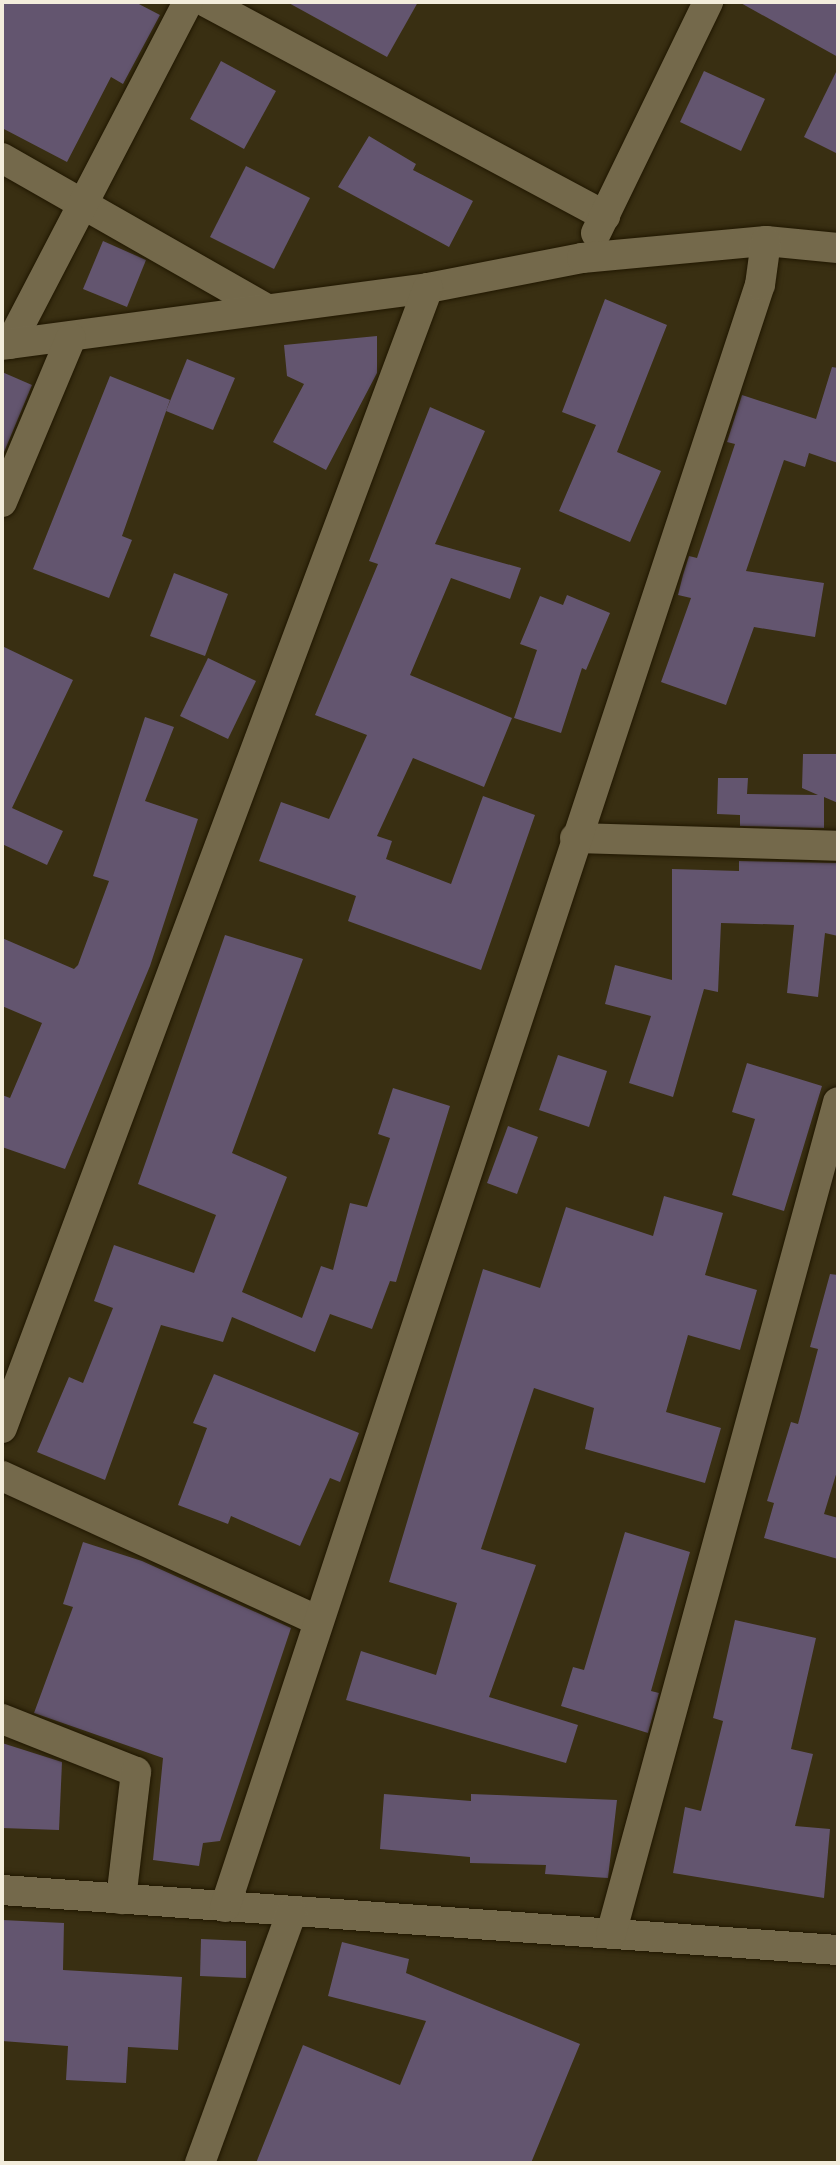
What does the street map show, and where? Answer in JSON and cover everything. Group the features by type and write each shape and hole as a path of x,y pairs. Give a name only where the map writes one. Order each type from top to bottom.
{"street":[{"path":"6,344 83,205 188,2"},
{"path":"206,2 605,216"},
{"path":"583,258 708,2"},
{"path":"2,158 263,307"},
{"path":"6,344 71,338 263,307 428,288 583,258 766,241 838,248"},
{"path":"225,1907 575,838 760,285 766,241"},
{"path":"2,1428 428,288"},
{"path":"2,502 71,338"},
{"path":"575,838 838,846"},
{"path":"611,1934 838,1102"},
{"path":"2,1476 318,1621"},
{"path":"2,1719 136,1772 121,1899"},
{"path":"2,1890 838,1950"},
{"path":"201,2163 292,1912"}],"building":[{"path":"2,2 135,2 160,15 123,84 111,77 67,162 2,128"},
{"path":"287,2 418,2 387,57"},
{"path":"739,2 838,2 838,57"},
{"path":"221,61 276,91 244,149 190,119"},
{"path":"838,68 838,154 804,137"},
{"path":"704,71 765,99 741,151 680,122"},
{"path":"369,136 416,164 413,170 473,201 449,247 338,187"},
{"path":"246,166 310,198 274,269 210,237"},
{"path":"103,241 146,260 127,307 83,289"},
{"path":"605,299 667,325 617,452 661,471 630,542 559,511 596,425 562,412"},
{"path":"377,336 377,373 326,470 273,442 304,384 287,376 284,345"},
{"path":"187,359 235,378 213,430 166,411"},
{"path":"832,367 838,368 838,463 809,453 805,467 784,460 746,571 824,583 815,637 754,627 726,705 661,682 691,598 678,595 683,575 689,556 697,558 735,444 727,442 742,395 816,419"},
{"path":"2,372 32,385 2,457"},
{"path":"110,376 170,400 122,536 132,540 109,598 33,569"},
{"path":"430,407 485,431 435,544 521,568 510,599 451,578 410,675 512,718 484,787 413,758 377,836 392,841 386,859 451,884 483,796 535,815 481,970 348,921 356,896 259,861 281,802 329,819 367,735 315,715 378,564 369,561"},
{"path":"174,573 228,594 205,656 150,636"},
{"path":"567,595 610,613 586,670 582,668 561,733 514,718 537,650 520,644 540,596 563,605"},
{"path":"2,646 73,680 12,808 63,831 47,865 2,844"},
{"path":"208,658 256,681 228,739 180,716"},
{"path":"145,717 174,727 145,801 198,819 150,966 65,1169 2,1147 2,1095 10,1098 42,1023 2,1006 2,938 74,969 78,965 109,881 93,876"},
{"path":"803,754 838,754 838,803 824,797 824,828 740,826 740,815 717,814 718,778 748,778 747,794 818,795 802,788"},
{"path":"739,861 838,863 838,936 825,933 818,997 787,993 794,925 721,923 718,992 704,989 673,1097 629,1083 651,1016 605,1004 615,965 672,980 672,869 739,871"},
{"path":"225,935 303,959 232,1153 287,1177 242,1292 302,1318 321,1266 333,1270 350,1203 367,1207 390,1138 378,1134 393,1088 450,1106 396,1282 390,1281 372,1329 330,1314 315,1352 232,1317 223,1342 161,1325 105,1480 37,1452 69,1377 83,1383 113,1308 94,1301 114,1245 194,1273 216,1215 138,1184"},
{"path":"558,1055 607,1071 589,1127 539,1110"},
{"path":"747,1063 822,1086 784,1211 732,1195 755,1119 732,1112"},
{"path":"508,1126 538,1137 517,1194 487,1183"},
{"path":"664,1196 723,1213 705,1275 757,1290 740,1350 688,1335 666,1412 721,1428 705,1483 585,1449 594,1408 534,1388 481,1549 536,1565 489,1697 578,1725 566,1763 346,1700 361,1651 436,1675 457,1603 389,1582 483,1269 540,1288 566,1207 653,1236"},
{"path":"830,1274 838,1275 838,1468 824,1514 838,1518 838,1559 764,1538 774,1503 767,1501 791,1422 798,1424 818,1349 810,1347"},
{"path":"214,1374 359,1433 340,1482 330,1478 300,1546 231,1516 228,1524 178,1505 207,1428 193,1423"},
{"path":"625,1532 690,1552 651,1691 659,1693 648,1733 561,1706 573,1667 584,1670"},
{"path":"83,1542 142,1561 291,1628 220,1841 203,1843 199,1866 153,1860 163,1758 34,1713 73,1607 63,1604"},
{"path":"735,1620 816,1638 791,1749 813,1754 795,1826 830,1829 824,1898 673,1873 685,1807 701,1811 723,1721 713,1718"},
{"path":"2,1743 62,1762 59,1830 2,1828"},
{"path":"384,1794 471,1801 471,1794 617,1800 608,1878 545,1874 546,1865 470,1863 470,1857 380,1849"},
{"path":"2,1920 64,1923 63,1970 182,1977 178,2050 128,2047 126,2083 66,2080 68,2046 2,2041"},
{"path":"201,1939 246,1941 246,1978 200,1976"},
{"path":"342,1942 409,1959 406,1973 580,2044 531,2163 256,2163 303,2045 400,2085 426,2021 328,1996"}]}
